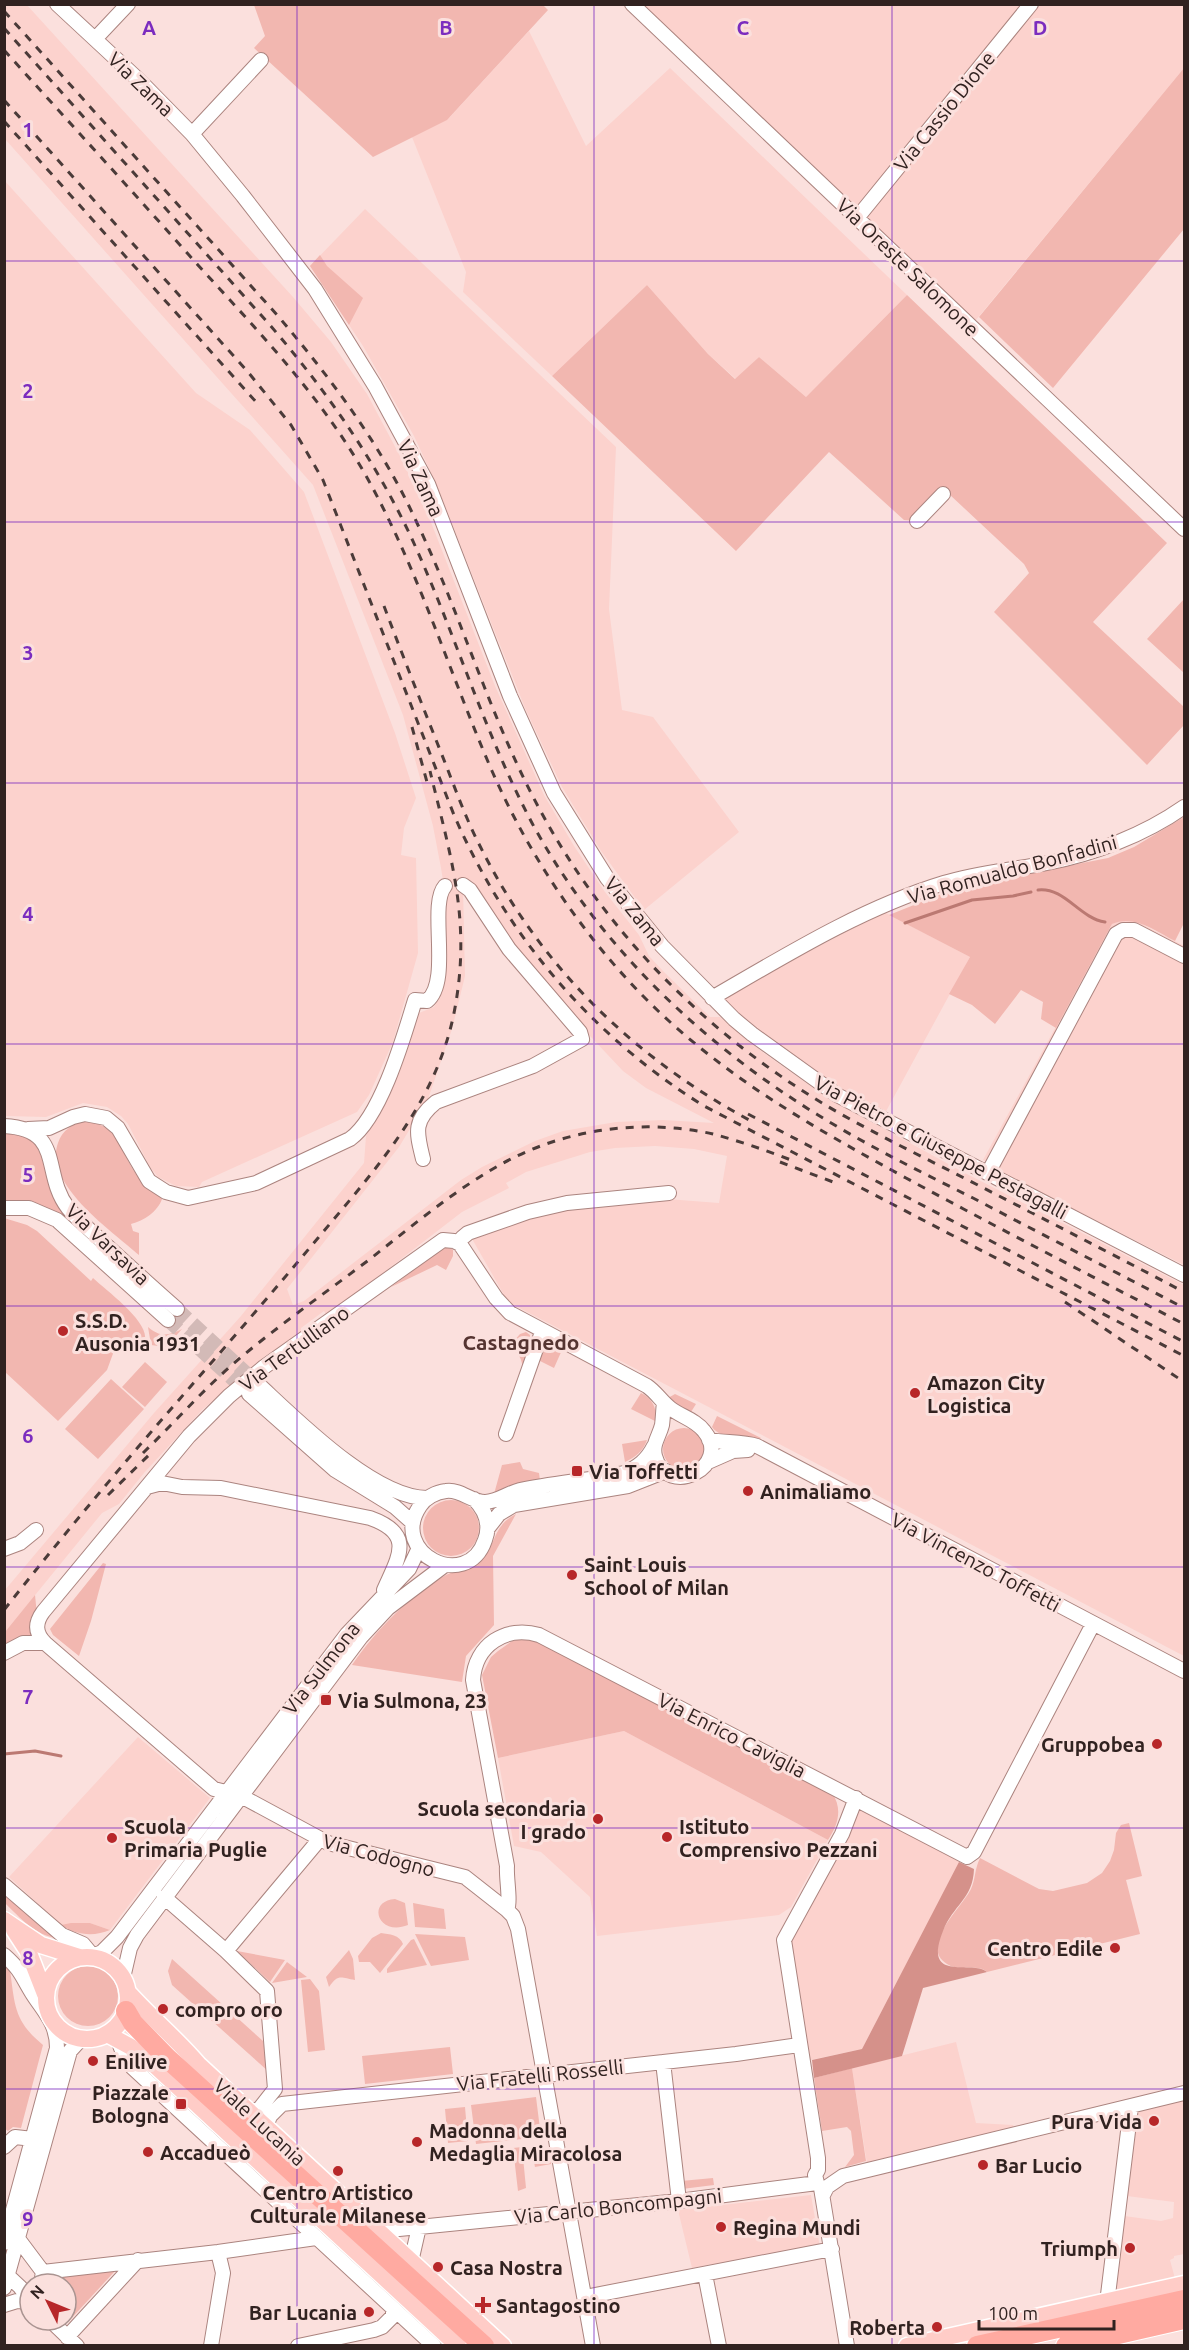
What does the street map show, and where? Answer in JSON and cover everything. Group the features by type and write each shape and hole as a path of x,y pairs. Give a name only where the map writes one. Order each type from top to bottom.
{"highway":[{"path":"126,2011 134,2023 168,2058 484,2346"},
{"path":"977,2346 1185,2300"},
{"path":"1066,2346 1183,2320"}],"main road":[{"path":"7,1922 41,1945 86,1956 113,1966 125,1984 126,2011 116,2026 113,2037 81,2039 61,2030 49,2016 45,1994 29,1953 7,1922"},
{"path":"45,1994 48,1984 60,1966 86,1956"},
{"name":"Viale Lucania","path":"125,1984 145,2011 178,2041 198,2064 503,2346"},
{"name":"Viale Lucania","path":"113,2037 152,2063 457,2344"},
{"path":"906,2346 1185,2284"}],"street":[{"name":"Via Zama","path":"57,4 141,82 192,135 242,194 315,289 387,408 428,484 510,696 554,793 607,878 662,946 712,998"},
{"path":"95,39 128,4"},
{"name":"Via Oreste Salomone","path":"632,4 1183,526"},
{"name":"Via Cassio Dione","path":"856,218 1031,4"},
{"path":"192,135 261,60"},
{"path":"918,521 943,494"},
{"name":"Via Romualdo Bonfadini","path":"712,998 849,922 894,901 961,879 1049,863 1097,849 1162,821 1185,807"},
{"path":"423,1160 417,1128 424,1113 436,1102 533,1066 582,1039 580,1032 505,944 470,891 463,885"},
{"path":"5,1126 28,1129 49,1128 85,1114 99,1115 111,1121 121,1133 149,1181 160,1189 180,1197 199,1197 256,1183 346,1141 358,1132 385,1088 415,1000 428,1001 433,996 440,941 438,898 445,886"},
{"path":"988,1173 1116,934 1126,929 1134,930 1185,956"},
{"name":"Via Pietro e Giuseppe Pestagalli","path":"712,998 752,1034 829,1089 1185,1275"},
{"path":"51,1162 56,1134 64,1122"},
{"name":"Via Varsavia","path":"4,1208 29,1208 57,1220 172,1315 68,1208 54,1180 50,1153 45,1143 28,1129"},
{"path":"669,1193 582,1201 539,1209 468,1233 462,1238 460,1244 499,1303 517,1318 647,1386 657,1393 664,1403 703,1429 711,1450 708,1462"},
{"name":"Via Tertulliano","path":"45,1643 37,1631 40,1617 147,1486 213,1411 252,1376 343,1313 438,1242 449,1240 460,1244"},
{"path":"506,1434 542,1332"},
{"path":"413,1523 395,1507 328,1465 254,1389 355,1467 397,1492 427,1498"},
{"path":"445,1565 431,1560 419,1548 413,1535 413,1523 418,1510 427,1498 445,1491 463,1493 481,1502 492,1501 516,1491 624,1473 639,1465 650,1454 660,1431 664,1403"},
{"path":"660,1431 672,1422 681,1420 691,1422"},
{"name":"Via Vincenzo Toffetti","path":"709,1440 750,1444 1185,1671"},
{"path":"654,1446 657,1461 666,1471"},
{"name":"Via Vincenzo Toffetti","path":"666,1471 676,1476 688,1476 700,1471 708,1462 741,1450 767,1453"},
{"name":"Via Sulmona","path":"125,1984 130,1948 136,1935 374,1622 404,1594 445,1565 458,1565 473,1558 484,1544 488,1528 499,1514 514,1505 628,1486 666,1471"},
{"path":"147,1486 162,1483 185,1488 221,1488 385,1523 396,1533 400,1546 381,1596"},
{"path":"474,1499 484,1512 488,1528"},
{"path":"4,1549 20,1543 36,1530"},
{"name":"Via Sulmona","path":"86,1956 102,1952 117,1937 347,1634 409,1569 419,1548"},
{"name":"Via Enrico Caviglia","path":"510,1913 506,1884 507,1866 473,1680 478,1658 492,1642 513,1632 539,1635 856,1798 963,1856 970,1856 980,1842 1093,1624"},
{"path":"4,1653 23,1643 45,1643 214,1789 241,1796"},
{"name":"Via Codogno","path":"241,1796 320,1840 465,1877 510,1913"},
{"path":"847,2346 823,2178 799,2045 784,1940 842,1834 856,1798"},
{"path":"226,1951 320,1840"},
{"path":"4,1885 62,1935 83,1944 86,1956"},
{"path":"164,1897 226,1951 267,1991 277,2099 266,2127"},
{"path":"510,1913 545,2074 593,2346"},
{"path":"4,1955 21,1971 31,1991 49,2016 57,2048 9,2238 5,2281"},
{"name":"Viale Lucania","path":"113,2037 132,2067 393,2310 434,2346 457,2344"},
{"path":"9,2238 70,2050 81,2039"},
{"name":"Via Fratelli Rosselli","path":"277,2099 663,2062 799,2045"},
{"path":"663,2062 679,2201"},
{"name":"Via Carlo Boncompagni","path":"378,2231 679,2201 843,2176 1185,2093"},
{"path":"251,2113 277,2099"},
{"path":"1107,2303 1131,2107"},
{"path":"4,2147 15,2137 33,2139"},
{"path":"411,2262 419,2227"},
{"path":"9,2238 37,2272"},
{"path":"74,2272 138,2260 218,2252 316,2238"},
{"path":"585,2297 832,2249"},
{"path":"211,2346 223,2273 218,2252"},
{"path":"362,2255 368,2287"},
{"path":"72,2341 138,2260"},
{"path":"705,2274 719,2346"},
{"path":"298,2346 382,2327 393,2316 393,2310"}],"shaded area":[{"path":"26,4 293,297 331,342 367,394 427,512 495,686 544,795 605,892 639,935 649,956 710,1017 720,1017 761,1051 826,1097 963,1172 1184,1285 1184,1656 508,1302 471,1237 571,1206 667,1199 719,1203 727,1156 694,1149 655,1146 590,1152 526,1172 506,1183 509,1188 462,1212 327,1316 324,1311 301,1328 301,1333 264,1357 202,1410 119,1504 102,1513 5,1632 5,1590 154,1413 241,1316 364,1163 366,1136 402,1065 419,1013 434,1007 439,998 445,927 445,893 433,826 403,715 313,485 5,139 5,5","holes":["472,881 514,948 558,1002 623,1071 646,1088 714,1123 663,1120 616,1122 563,1131 535,1141 461,1180 304,1301 293,1305 287,1289 399,1147 428,1099 452,1029 465,976 463,888"]},
{"path":"542,4 548,10 447,120 373,157 254,48 265,36 254,5"},
{"path":"632,5 1184,5 1184,68 971,326"},
{"path":"529,31 586,146 670,68 907,295 806,397 759,357 736,379 708,354 647,285 552,376 463,292 466,272 412,137 450,117"},
{"path":"1184,68 1184,229 1053,388 979,317"},
{"path":"4,180 196,393 250,430 304,492 395,733 416,798 404,828 401,855 416,858 418,953 393,1042 369,1095 357,1112 202,1182 199,1187 176,1186 158,1177 150,1167 128,1124 121,1116 107,1107 83,1103 46,1117 5,1116"},
{"path":"365,209 616,447 609,609 622,710 653,717 739,832 644,910 601,851 562,787 525,708 437,486 414,436 363,346 310,266"},
{"path":"320,255 327,266 363,298 349,325 310,266"},
{"path":"647,285 708,354 735,379 759,357 806,397 907,295 1167,543 1093,622 1184,707 1184,725 1147,765 994,612 1029,573 1024,564 949,494 917,521 904,520 829,452 736,551 552,376"},
{"path":"1184,599 1184,673 1147,639"},
{"path":"1184,817 1184,923 1175,941 1136,922 1120,921 1112,924 1056,1028 1041,1019 1043,1002 1021,990 995,1024 972,1005 949,994 970,957 889,915 959,887 1108,858 1134,847"},
{"path":"884,912 970,957 884,1115 813,1075 719,999"},
{"path":"1132,919 1184,946 1179,962 1184,965 1184,1265 999,1171 983,1160 1112,924"},
{"path":"85,1120 98,1124 114,1136 143,1182 162,1199 150,1215 131,1224 133,1231 139,1233 139,1255 83,1205 70,1190 61,1174 56,1159 60,1138 68,1128"},
{"path":"5,1132 18,1133 34,1142 42,1158 52,1192 69,1221 38,1207 5,1201"},
{"name":"S.S.D. Ausonia 1931","path":"4,1218 27,1225 37,1231 91,1281 93,1278 134,1315 144,1332 145,1339 139,1343 118,1340 107,1370 58,1421 5,1372"},
{"path":"449,1247 453,1250 453,1256 446,1270 437,1265 391,1287 441,1250"},
{"path":"148,1327 156,1333 164,1334 182,1329 166,1347 151,1345"},
{"path":"526,1332 530,1335 528,1347 530,1348 523,1371 519,1356 507,1347 510,1340 513,1342 520,1334"},
{"path":"546,1340 562,1350 554,1368 538,1360"},
{"path":"145,1362 167,1382 145,1407 122,1387"},
{"path":"111,1379 144,1409 98,1459 65,1429"},
{"path":"641,1393 653,1404 656,1412 655,1421 631,1409"},
{"path":"675,1394 696,1404 691,1412 687,1413 668,1398"},
{"path":"717,1416 761,1438 734,1437 716,1431 712,1427"},
{"path":"684,1428 692,1429 699,1434 704,1441 704,1457 699,1464 692,1469 684,1470 676,1469 669,1464 664,1457 663,1449 664,1441 669,1434 676,1429"},
{"path":"647,1440 639,1453 625,1462 622,1444"},
{"path":"520,1462 523,1469 539,1473 540,1481 494,1494 502,1465"},
{"path":"445,1500 457,1500 467,1504 475,1512 479,1528 475,1544 467,1552 457,1556 445,1556 435,1552 427,1544 423,1534 423,1522 427,1512 435,1504"},
{"path":"516,1514 493,1556 494,1625 466,1656 462,1682 352,1665 372,1639 406,1603 446,1575 480,1561 503,1524"},
{"path":"103,1563 106,1564 79,1656 53,1635 50,1629"},
{"path":"35,1595 37,1615 34,1638 5,1649 5,1632"},
{"path":"521,1639 537,1641 832,1793 837,1805 838,1817 828,1840 624,1731 498,1758 482,1675 491,1657 512,1641"},
{"name":"Istituto Comprensivo Pezzani","path":"624,1731 828,1840 791,1907 779,1915 597,1936 590,1897 541,1852 514,1846 498,1758"},
{"name":"Scuola Primaria Puglie","path":"138,1737 210,1798 110,1930 90,1923 61,1925 9,1877"},
{"path":"856,1798 963,1856 862,2049 801,2062 785,1936"},
{"path":"1129,1823 1142,1876 1126,1880 1140,1934 987,1972 978,1968 952,1966 939,1956 937,1947 940,1937 971,1889 980,1858 1039,1889 1053,1891 1087,1883 1102,1873 1114,1850 1116,1833 1121,1825"},
{"path":"959,1862 974,1869 973,1879 966,1895 943,1931 938,1947 939,1958 944,1964 987,1972 923,1988 902,2056 814,2078 812,2060 862,2049"},
{"path":"4,1894 57,1938 42,1934 28,1925 5,1903"},
{"path":"395,1899 405,1903 408,1925 389,1926 379,1917 378,1911 381,1906 386,1901"},
{"path":"413,1903 444,1909 446,1929 415,1927"},
{"path":"90,1923 110,1930 98,1934 85,1934 61,1925"},
{"path":"381,1933 397,1937 403,1944 380,1973 370,1962 359,1962 358,1956 372,1938"},
{"path":"415,1934 465,1937 469,1960 431,1966"},
{"path":"414,1939 427,1965 387,1973 387,1969"},
{"path":"349,1950 353,1959 355,1980 340,1978 329,1987 326,1977"},
{"path":"237,1951 285,1960 270,1982"},
{"path":"172,1959 263,2041 269,2072 172,1985 168,1971"},
{"path":"287,1962 307,1977 272,1983"},
{"path":"4,1965 10,1970 15,2003 21,2020 43,2045 21,2128 13,2127 8,2131 4,2128"},
{"path":"82,1966 94,1966 105,1971 113,1979 118,1996 116,2008 105,2021 94,2026 82,2026 71,2021 63,2013 58,2002 58,1990 63,1979 71,1971"},
{"path":"310,1979 319,1991 325,2050 308,2052 301,1980"},
{"path":"956,2042 976,2123 1013,2125 1016,2134 868,2170 852,2068"},
{"path":"450,2047 453,2074 365,2084 362,2056"},
{"path":"852,2068 866,2161 845,2167 854,2155 851,2131 847,2127 822,2131 814,2078"},
{"path":"1184,2093 1184,2254 1174,2256 1170,2260 1177,2286 1108,2295 1117,2215 1161,2221 1173,2218 1174,2202 1119,2195 1131,2107"},
{"path":"536,2097 541,2137 476,2144 471,2105"},
{"path":"465,2107 468,2141 448,2143 445,2109"},
{"path":"522,2147 526,2188 518,2191 513,2148"},
{"path":"548,2149 551,2164 535,2167 532,2152"},
{"path":"713,2178 714,2185 682,2189 681,2181"},
{"path":"811,2195 820,2248 714,2270 712,2264 692,2268 678,2210"},
{"path":"115,2271 78,2311 78,2275"}],"waterway":[{"path":"1038,890 1056,893 1087,915 1105,922"},
{"path":"905,923 972,900 1031,892"},
{"path":"4,1754 35,1751 61,1756"}],"tunnel":[{"path":"177,1309 258,1384"},
{"path":"168,1320 248,1393"}],"railway":[{"path":"4,11 278,316 355,415 388,467 417,523 506,740 540,810 566,855 596,898 628,939 663,977 741,1047 783,1078 827,1106 1184,1292"},
{"path":"4,28 269,324 330,400 382,481 412,539 484,718 532,823 558,868 588,910 656,988 733,1056 818,1115 895,1158 1184,1308"},
{"path":"4,50 287,364 347,445 365,474 401,546 476,734 506,802 539,861 576,917 641,994 702,1049 800,1118 941,1197 1184,1324"},
{"path":"4,100 248,372 291,425 323,480 454,815 475,860 527,942 557,980 625,1048 704,1106 1184,1356"},
{"path":"4,121 257,403"},
{"path":"384,606 469,822 504,890 531,931 595,1006 631,1039 710,1097 753,1122"},
{"path":"412,727 427,782"},
{"path":"4,1610 120,1469 361,1187 401,1134 433,1077 454,1013 461,949 460,919 452,862 430,771"},
{"path":"748,1114 1184,1342"},
{"path":"143,1453 221,1375 266,1337 448,1198 481,1176 523,1153 575,1135 631,1127 658,1127 713,1134 791,1160"},
{"path":"780,1162 833,1182"},
{"path":"1065,1302 1184,1382"},
{"path":"108,1495 153,1451"}],"place":[{"name":"S.S.D. Ausonia 1931","path":"63,1331"},
{"name":"Amazon City Logistica","path":"915,1393"},
{"name":"Via Toffetti","path":"577,1471"},
{"name":"Animaliamo","path":"748,1491"},
{"name":"Saint Louis School of Milan","path":"572,1575"},
{"name":"Via Sulmona, 23","path":"326,1700"},
{"name":"Gruppobea","path":"1157,1744"},
{"name":"Scuola secondaria I grado","path":"598,1819"},
{"name":"Istituto Comprensivo Pezzani","path":"667,1837"},
{"name":"Scuola Primaria Puglie","path":"112,1838"},
{"name":"Centro Edile","path":"1115,1948"},
{"name":"compro oro","path":"163,2009"},
{"name":"Enilive","path":"93,2061"},
{"name":"Piazzale Bologna","path":"181,2104"},
{"name":"Pura Vida","path":"1154,2121"},
{"name":"Madonna della Medaglia Miracolosa","path":"417,2142"},
{"name":"Accadueò","path":"148,2152"},
{"name":"Bar Lucio","path":"983,2165"},
{"name":"Centro Artistico Culturale Milanese","path":"338,2171"},
{"name":"Regina Mundi","path":"721,2227"},
{"name":"Triumph","path":"1130,2248"},
{"name":"Casa Nostra","path":"438,2267"},
{"name":"Santagostino","path":"483,2305"},
{"name":"Bar Lucania","path":"369,2312"},
{"name":"Roberta","path":"937,2327"}],"district":[{"name":"Castagnedo","path":"521,1342"}]}
